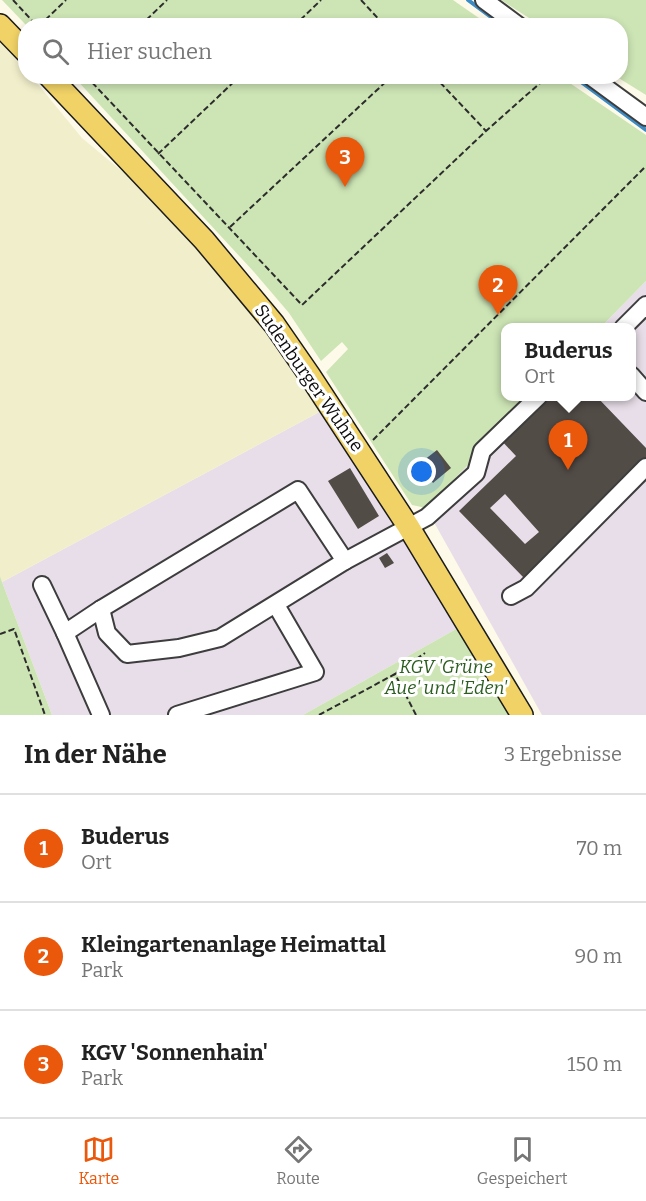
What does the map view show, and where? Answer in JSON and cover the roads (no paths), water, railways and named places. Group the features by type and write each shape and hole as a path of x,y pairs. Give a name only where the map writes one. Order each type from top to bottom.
{"main road":[{"path":"0,25 18,44"},
{"name":"Sudenburger Wuhne","path":"57,84 198,233 249,292 310,376 408,526 522,715"}],"street":[{"path":"484,0 508,18"},
{"path":"601,84 646,117"},
{"path":"627,323 646,306"},
{"path":"636,381 646,392"},
{"path":"101,609 107,633 127,654 179,648 220,638 345,561 427,516 476,473 482,451 534,401"},
{"path":"511,597 526,588 646,467"},
{"path":"65,633 298,490 345,561"},
{"path":"42,585 101,715"},
{"path":"177,715 315,672 276,605"}],"waterway":[{"path":"468,0 492,18"},
{"path":"584,84 646,130"}],"place":[{"name":"KGV 'Sonnenhain'","path":"345,187"},
{"name":"Kleingartenanlage Heimattal","path":"498,315"},
{"name":"Buderus","path":"568,470"}],"park label":[{"name":"KGV 'Grüne Aue' und 'Eden'","path":"446,677"}]}
